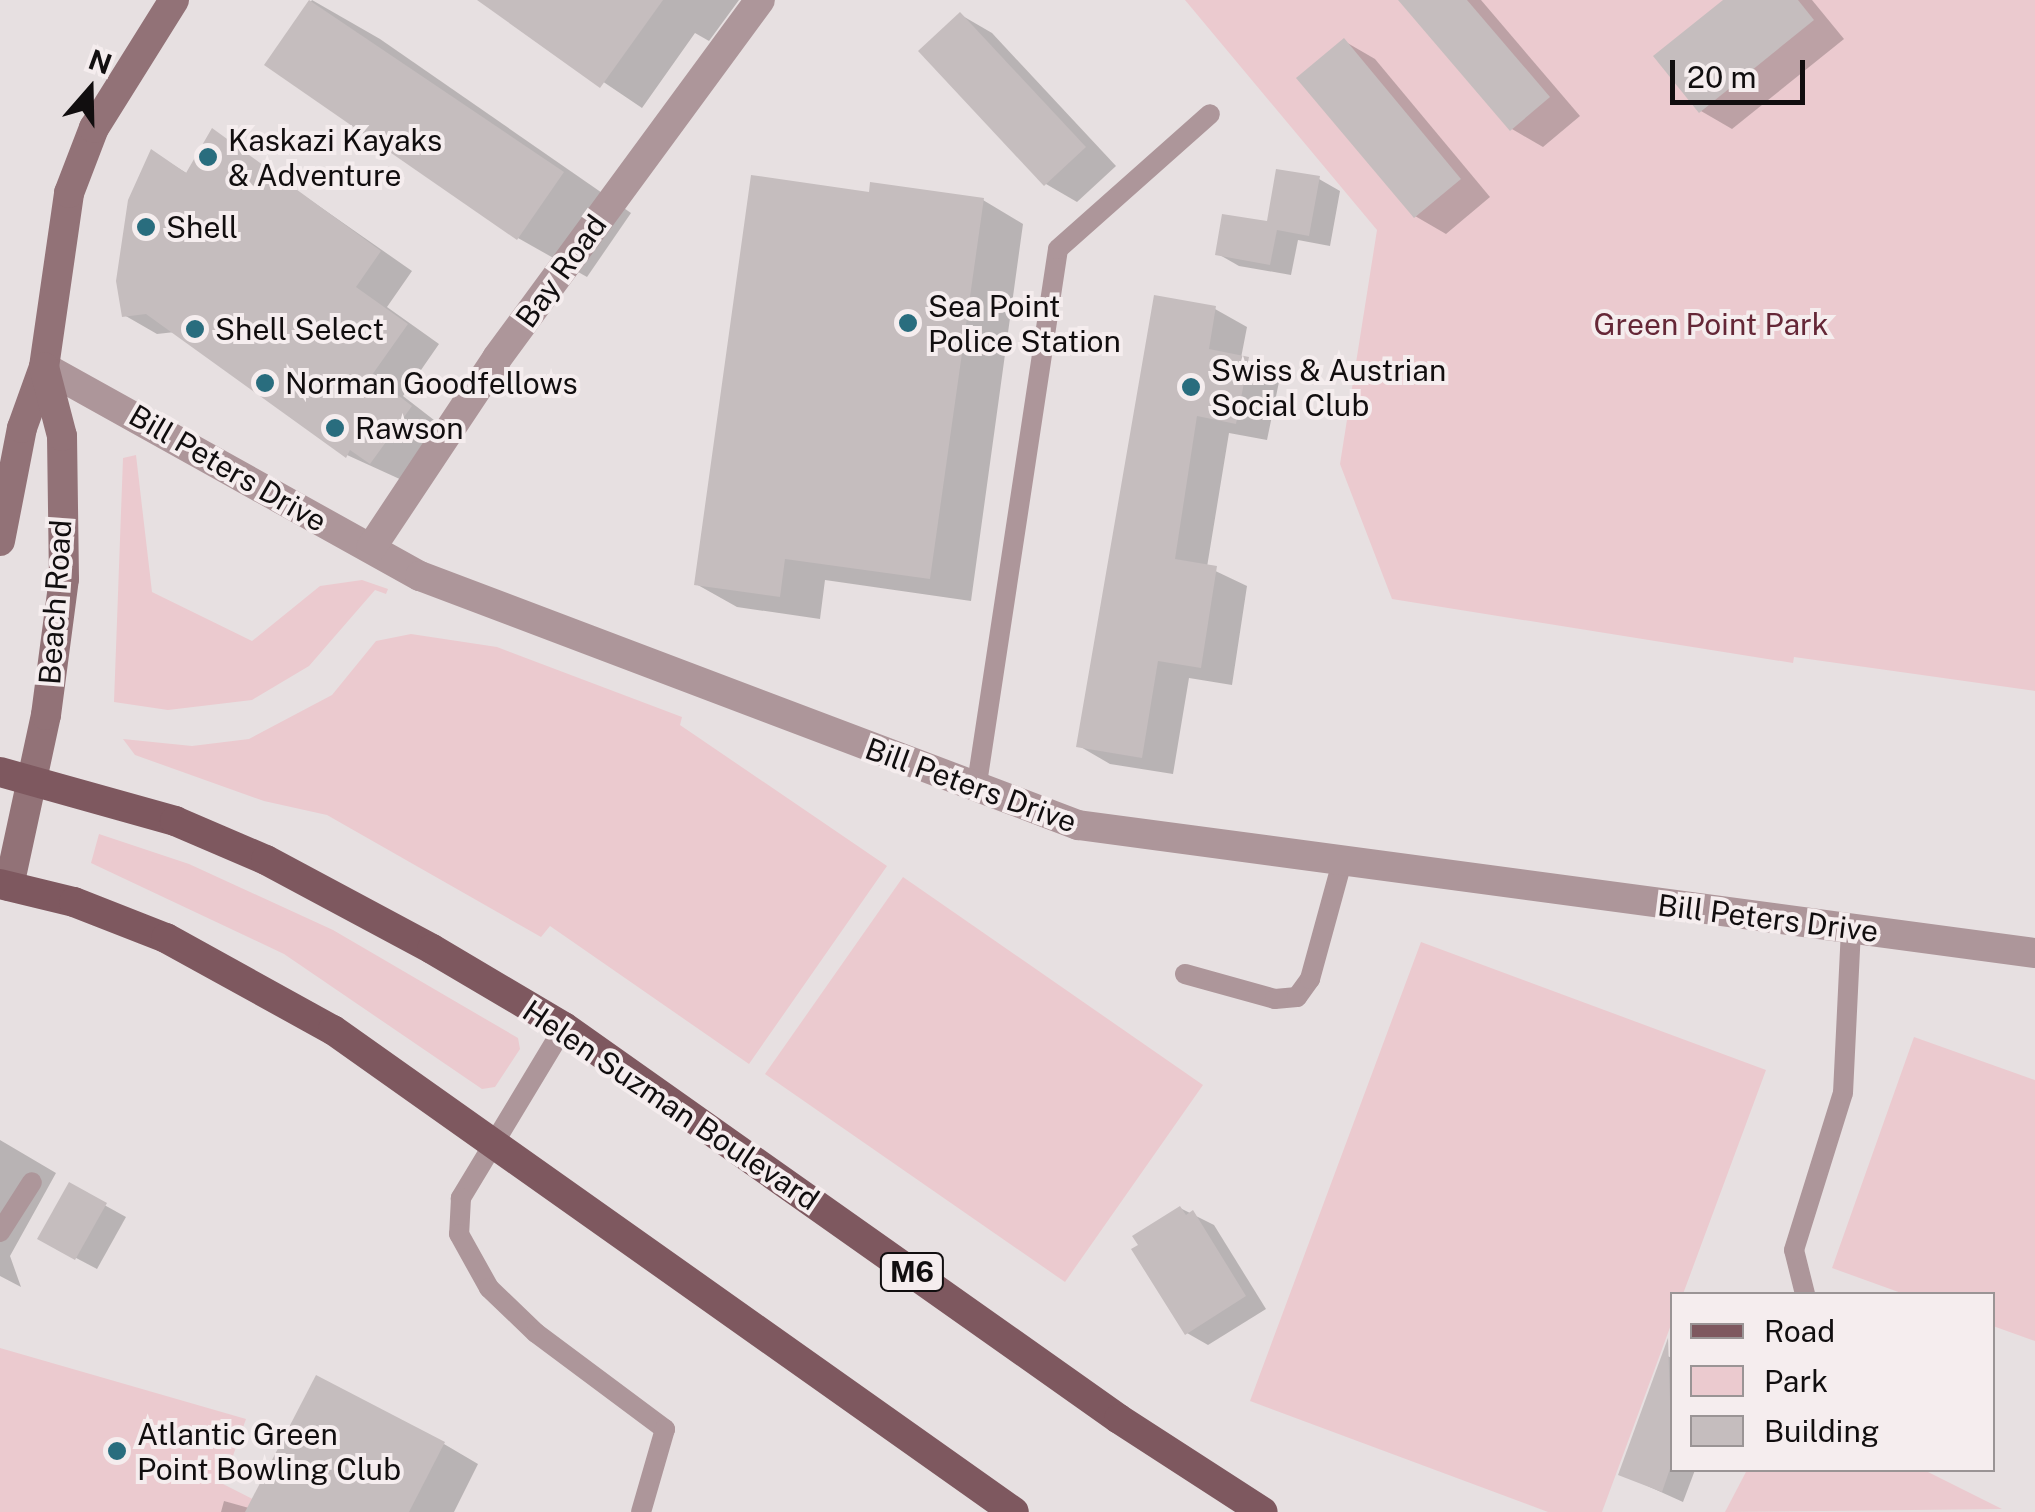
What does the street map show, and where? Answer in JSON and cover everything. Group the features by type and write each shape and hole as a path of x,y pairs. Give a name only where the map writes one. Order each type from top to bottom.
{"main road":[{"name":"M6","path":"0,772 34,778"},
{"name":"Helen Suzman Boulevard","path":"34,778 175,821 266,860 564,1027 1119,1419 1264,1512"},
{"path":"4,885 74,902 223,966 332,1030 1014,1512"}],"street":[{"name":"Beach Road","path":"0,541 22,428 44,367 69,193 94,128 174,0"},
{"name":"Bay Road","path":"371,548 498,358 760,0"},
{"name":"Beach Road","path":"4,885 34,778 64,579 62,436 44,367"},
{"name":"Bill Peters Drive","path":"44,367 420,576 976,790 1078,825 2035,953"}],"lane":[{"path":"976,790 1058,249 1210,114"},
{"path":"1185,974 1275,999 1297,996 1310,980 1342,862"},
{"path":"1804,1292 1794,1250 1843,1092 1852,929"},
{"path":"564,1027 461,1198 459,1234 489,1288 536,1333 666,1429 641,1512"},
{"path":"0,1232 32,1182"}],"green space":[{"name":"Green Point Park","path":"1185,0 2035,0 2035,691 1794,657 1793,663 1392,599 1340,464 1377,230"},
{"path":"136,455 152,592 252,641 320,586 362,580 388,589 386,594 375,590 309,666 252,700 168,710 114,702 123,458"},
{"path":"411,634 497,647 682,717 680,725 887,866 749,1064 550,926 541,937 327,815 264,801 135,755 123,739 192,746 249,739 332,695 376,641"},
{"path":"99,834 189,864 333,930 518,1038 520,1049 495,1087 482,1089 284,954 91,863"},
{"path":"903,877 1203,1085 1065,1282 765,1074"},
{"path":"1421,942 1766,1070 1684,1292 1670,1292 1670,1327 1602,1512 1548,1512 1250,1401"},
{"path":"1914,1037 2035,1080 2035,1341 1995,1327 1995,1292 1898,1292 1832,1268"},
{"name":"Atlantic Green Point Bowling Club","path":"0,1348 246,1419 223,1484 278,1512 0,1512"},
{"path":"1746,1472 1928,1472 2002,1509 1725,1512"}],"building":[{"path":"309,0 564,172 517,240 264,65"},
{"path":"477,0 663,0 600,88"},
{"path":"1398,0 1467,0 1550,97 1510,131"},
{"path":"1723,0 1798,0 1814,20 1699,113 1653,56"},
{"path":"960,12 1086,147 1044,186 918,51"},
{"path":"1344,38 1461,179 1414,218 1296,78"},
{"path":"212,128 381,251 356,287 408,324 372,375 412,406 370,464 350,450 346,458 146,314 122,317 116,281 128,200 151,149 186,173"},
{"path":"1276,169 1320,176 1309,236 1277,230 1270,265 1215,255 1222,214 1267,221"},
{"name":"Sea Point Police Station","path":"751,175 869,192 870,182 984,198 930,579 785,559 780,597 694,585"},
{"path":"1154,295 1216,306 1209,349 1249,357 1236,424 1197,416 1175,559 1217,566 1201,668 1158,661 1142,758 1076,747"},
{"path":"69,1182 107,1203 75,1260 37,1239"},
{"path":"1180,1206 1186,1215 1193,1210 1246,1296 1185,1335 1131,1249 1138,1245 1132,1236"},
{"path":"1668,1338 1670,1469 1662,1492 1618,1475"},
{"path":"316,1375 445,1442 409,1512 245,1512"}],"place":[{"name":"Kaskazi Kayaks & Adventure","path":"208,157"},
{"name":"Shell","path":"146,227"},
{"name":"Sea Point Police Station","path":"908,323"},
{"name":"Shell Select","path":"195,329"},
{"name":"Norman Goodfellows","path":"265,383"},
{"name":"Swiss & Austrian Social Club","path":"1191,387"},
{"name":"Rawson","path":"335,428"},
{"name":"Atlantic Green Point Bowling Club","path":"117,1451"}]}
